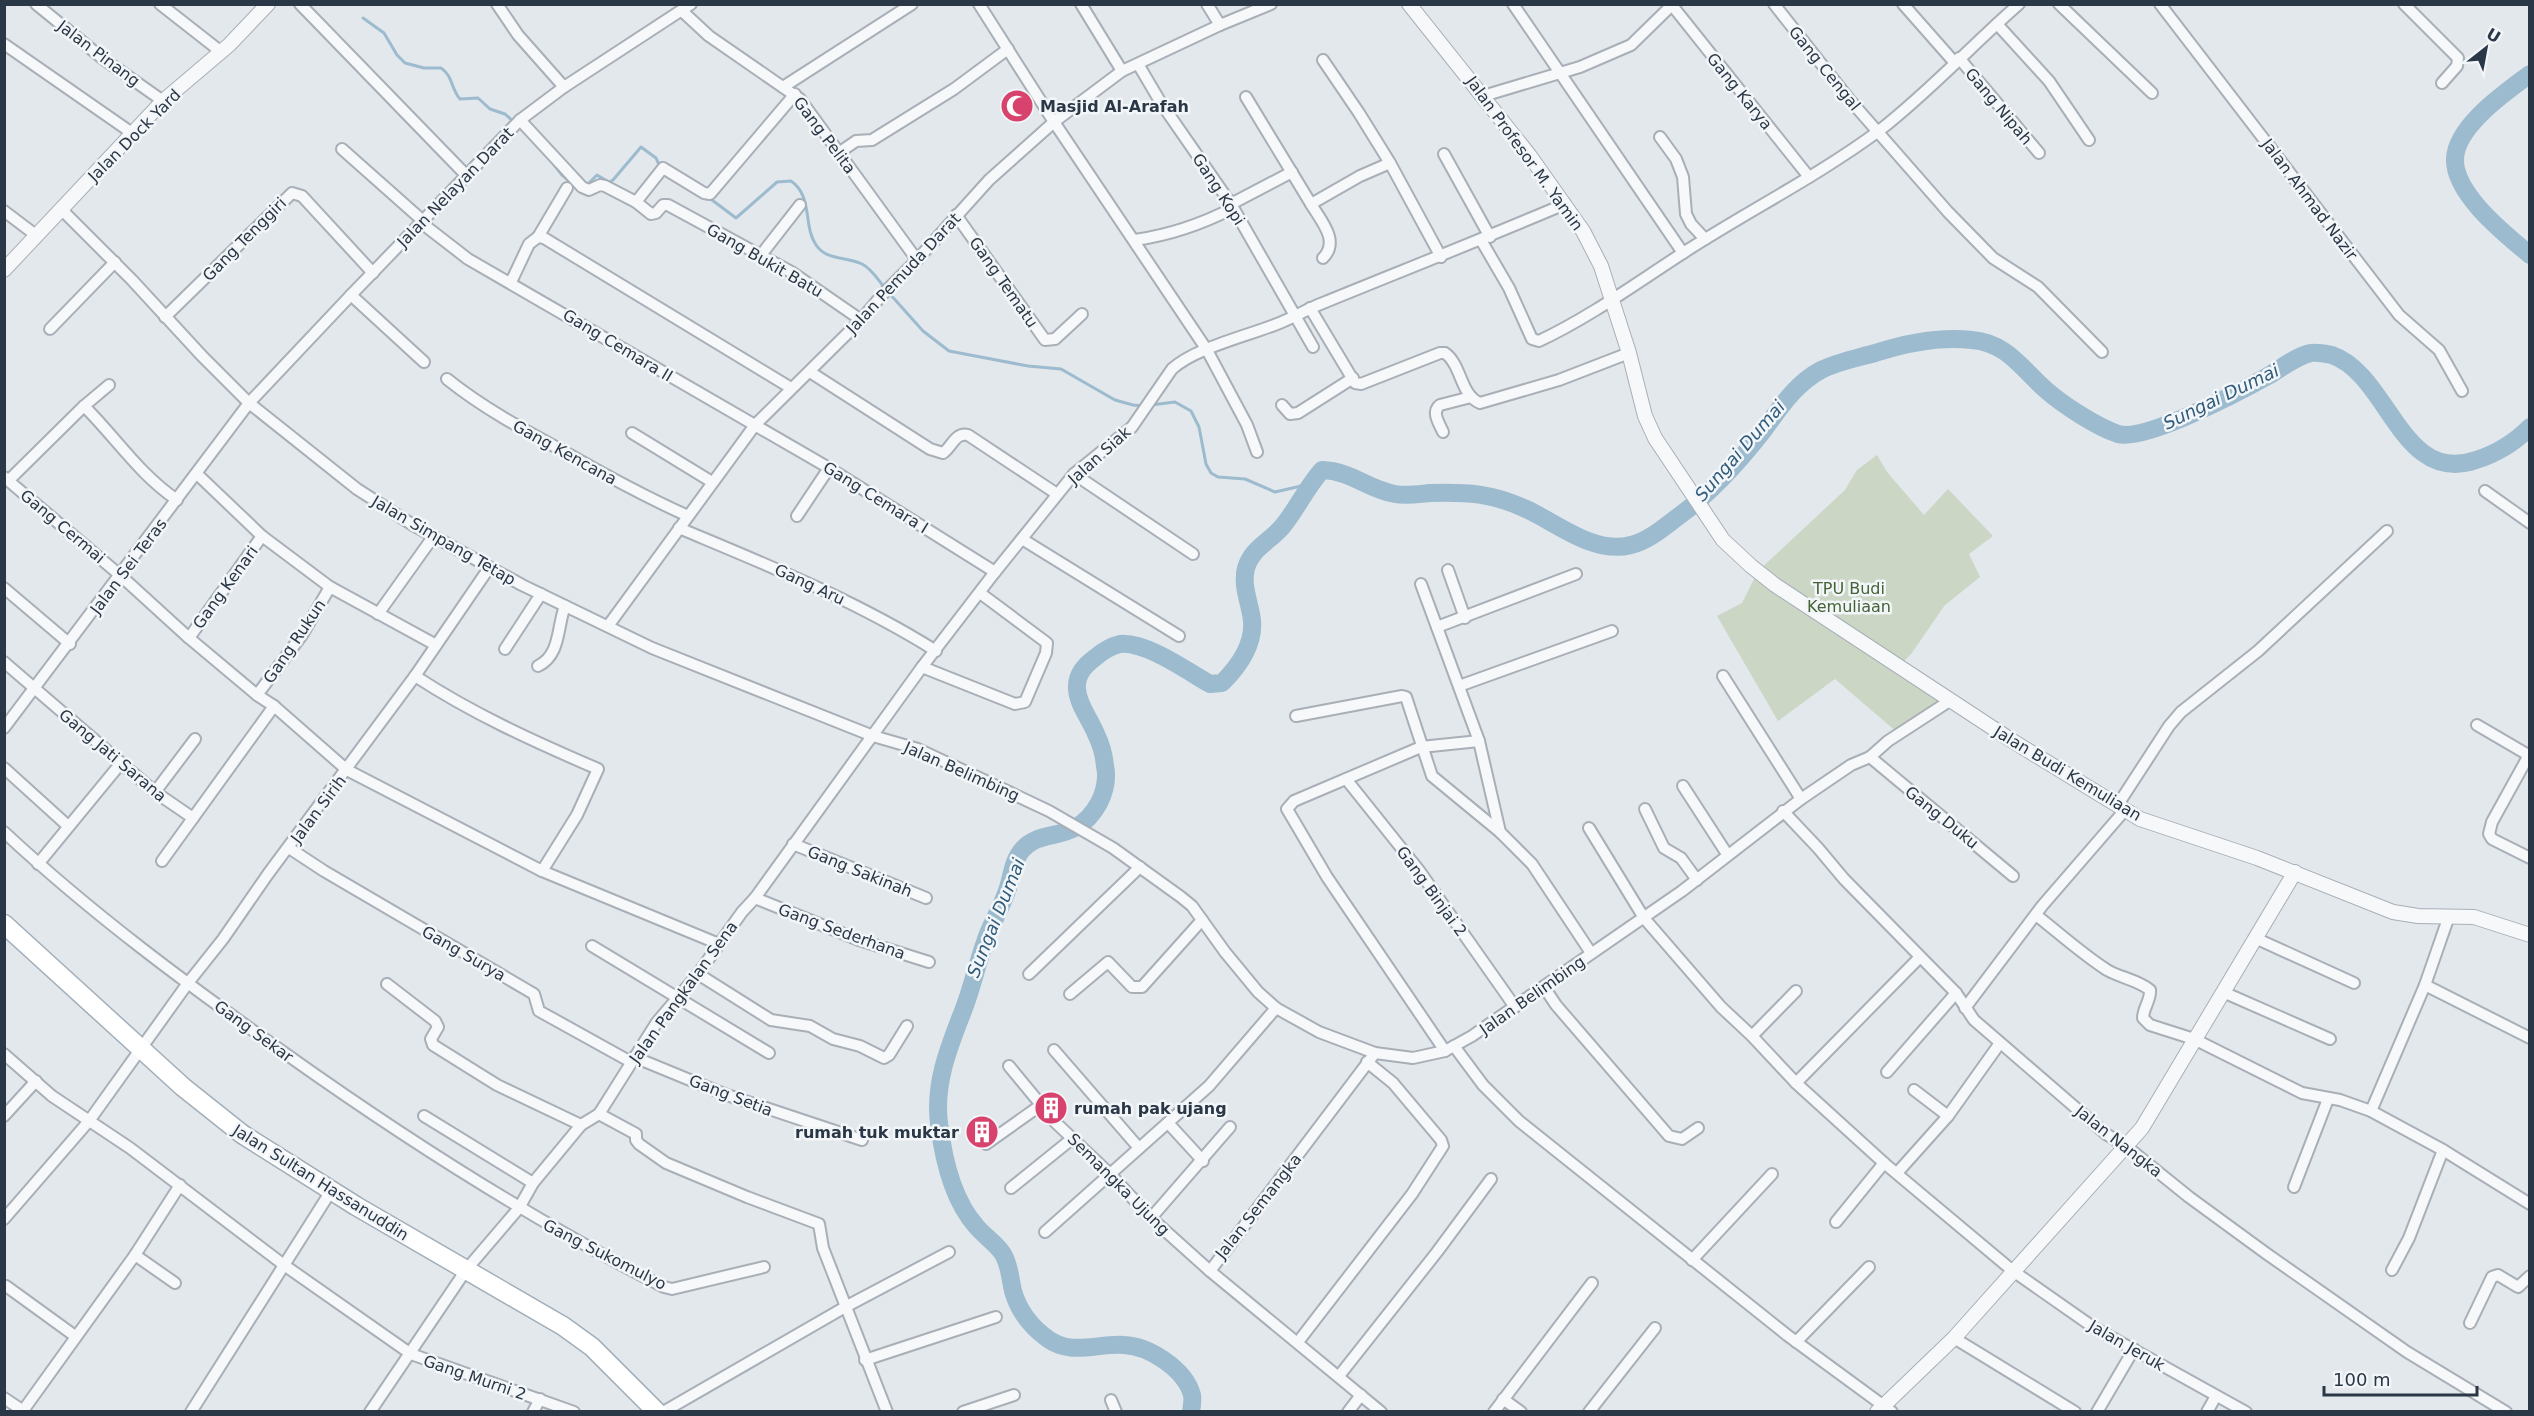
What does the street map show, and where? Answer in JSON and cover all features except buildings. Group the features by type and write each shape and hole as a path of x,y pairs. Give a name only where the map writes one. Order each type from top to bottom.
{"main road":[{"name":"Jalan Sultan Hassanuddin","path":"4,924 183,1087 224,1121 332,1191 546,1315 578,1336 608,1362 657,1412"}],"street":[{"name":"Jalan Pinang","path":"36,4 102,58 163,101"},
{"path":"160,4 220,51"},
{"name":"Jalan Dock Yard","path":"4,270 163,101 198,74 268,4"},
{"path":"300,4 465,174"},
{"path":"497,4 518,35 564,87"},
{"path":"783,87 912,4"},
{"path":"979,4 1054,122 1207,350 1247,425 1257,452"},
{"path":"1081,4 1122,71"},
{"path":"1207,4 1220,25"},
{"name":"Jalan Pemuda Darat","path":"608,626 755,425 861,320 989,180 1054,122 1122,71 1257,7 1271,4"},
{"name":"Jalan Profesor M. Yamin","path":"1409,4 1484,96 1583,231 1598,260 1629,353 1648,424 1683,482 1720,535"},
{"path":"1513,4 1683,253"},
{"name":"Gang Cengal","path":"1774,4 1948,212 1993,258 2038,287 2102,352"},
{"name":"Gang Nipah","path":"1903,4 2039,153"},
{"path":"1444,153 1534,341 1555,333 1612,302 1683,253 1809,177 1878,131 2019,4"},
{"path":"2059,4 2152,93"},
{"name":"Jalan Ahmad Nazir","path":"2160,4 2399,315 2439,350 2462,391"},
{"path":"2404,4 2458,58 2457,66 2442,83"},
{"path":"1484,96 1580,67 1631,45 1672,5"},
{"name":"Gang Karya","path":"1672,5 1809,177"},
{"name":"Jalan Nelayan Darat","path":"249,403 507,131 564,87 686,8"},
{"name":"Gang Pelita","path":"686,8 709,36 795,94 840,152 876,207 917,260"},
{"path":"1997,24 2049,81 2089,140"},
{"path":"4,44 132,133"},
{"path":"840,152 856,141 872,140 954,88 1008,49"},
{"path":"1323,60 1390,163 1441,257"},
{"name":"Gang Kopi","path":"1138,64 1161,103 1232,206 1313,347"},
{"path":"519,121 584,188 602,185 636,202 665,168 682,182 704,193 714,191 795,94"},
{"path":"1246,97 1331,240 1329,252 1323,258"},
{"path":"1660,137 1676,159 1683,177 1686,214 1691,224 1706,239"},
{"name":"Gang Cemara II","path":"342,149 453,249 755,425"},
{"path":"1311,204 1360,176 1390,163"},
{"path":"1135,240 1185,229 1197,222 1207,221 1292,172"},
{"path":"511,282 530,244 538,237 567,188"},
{"name":"Gang Tenggiri","path":"165,317 292,193 302,196 373,273"},
{"name":"Gang Bukit Batu","path":"636,202 653,214 666,204 761,255 812,286 861,320"},
{"name":"Jalan Siak","path":"873,736 922,667 1057,494 1074,474 1132,427 1178,363 1441,257 1565,204"},
{"path":"761,255 800,205"},
{"name":"Jalan Simpang Tetap","path":"61,209 249,403 357,489 433,537 489,568 652,648 873,736"},
{"path":"4,211 37,236"},
{"name":"Gang Tematu","path":"956,215 1045,340 1055,339 1082,314"},
{"path":"538,237 791,388"},
{"path":"50,329 114,262"},
{"path":"351,294 424,362"},
{"path":"1310,308 1355,383 1361,384 1393,370 1445,353 1453,361 1471,397 1480,403 1559,380 1629,353"},
{"path":"810,372 930,449 943,453 956,437 963,434 968,435 1057,494"},
{"path":"1282,405 1290,414 1298,412 1353,378"},
{"name":"Gang Kencana","path":"447,379 468,396 510,422 610,478 688,516"},
{"path":"7,478 84,406 110,385"},
{"path":"1443,432 1435,413 1436,408 1471,397"},
{"name":"Jalan Sei Teras","path":"4,728 70,644 249,403"},
{"path":"84,406 111,432 141,472 177,500"},
{"name":"Gang Cemara I","path":"755,425 829,468 995,572"},
{"path":"632,433 712,482"},
{"path":"797,516 829,468"},
{"path":"197,474 262,536 330,587 436,645"},
{"path":"1074,474 1193,554"},
{"name":"Gang Cermai","path":"7,478 189,638 257,695 274,706 347,770 542,871 718,944"},
{"path":"2485,491 2529,523"},
{"name":"Gang Aru","path":"679,528 841,598 885,620 936,651"},
{"path":"1965,1008 2121,808 2169,726 2181,712 2258,651 2387,531"},
{"name":"Jalan Budi Kemuliaan","path":"1720,535 1733,550 1765,577 1951,700 2121,808 2158,826 2295,872 2394,912 2418,916 2488,920 2529,935"},
{"name":"Gang Kenari","path":"189,638 262,536"},
{"path":"378,614 433,537"},
{"path":"1022,540 1179,636"},
{"name":"Jalan Sirih","path":"4,1219 89,1121 415,676 489,568"},
{"path":"1448,570 1465,618"},
{"path":"1437,627 1576,574"},
{"path":"1422,584 1479,741 1500,832"},
{"name":"Gang Rukun","path":"257,695 302,635 330,587"},
{"path":"4,588 70,644"},
{"path":"922,667 1015,704 1025,702 1046,653 1047,642 980,593"},
{"path":"505,650 541,594"},
{"path":"538,666 549,658 556,645 565,606"},
{"path":"1459,686 1612,631"},
{"name":"Gang Jati Sarana","path":"4,662 155,792 193,818"},
{"path":"415,676 447,697 525,738 598,769 577,815 542,871"},
{"path":"1723,676 1801,799"},
{"path":"1296,716 1403,696 1409,703 1421,747 1434,778 1500,832 1536,868 1591,953"},
{"name":"Jalan Belimbing","path":"873,736 918,749 1049,811 1113,848 1192,906 1258,992 1276,1008 1319,1032 1374,1053 1413,1058 1450,1048 1472,1036 1644,918 1801,799 1851,765 1870,757 1888,741 1951,700"},
{"path":"162,861 274,706"},
{"path":"2477,725 2529,756 2492,822 2489,834 2492,840 2529,858"},
{"name":"Jalan Pangkalan Sena","path":"370,1412 466,1270 519,1208 533,1183 581,1125 599,1114 633,1059 676,998 698,974 873,736"},
{"path":"155,792 195,739"},
{"path":"1479,741 1421,747 1294,801 1289,804 1288,813 1327,877 1450,1048 1483,1085 1519,1121 1884,1410 1954,1338 2094,1180 2127,1147 2155,1108 2238,964 2295,872"},
{"name":"Gang Duku","path":"1870,757 2013,876"},
{"path":"38,864 121,763"},
{"path":"4,768 68,826"},
{"name":"Gang Binjai 2","path":"1346,778 1418,869 1515,1007"},
{"path":"1683,786 1727,854"},
{"path":"1645,808 1664,848 1681,858 1696,880"},
{"name":"Jalan Nangka","path":"1783,812 1919,958 1956,993 1974,1020 2106,1134 2127,1147 2189,1197 2267,1254 2407,1352 2506,1412"},
{"name":"Jalan Jeruk","path":"1589,828 1644,918 1720,1007 1752,1036 1796,1083 1884,1163 2013,1271 2093,1327 2246,1412"},
{"name":"Gang Sekar","path":"4,832 38,864 125,937 188,983 345,1096 519,1208"},
{"name":"Gang Sakinah","path":"793,844 926,898"},
{"name":"Gang Surya","path":"289,848 324,871 534,994 539,1011 633,1059"},
{"path":"1029,974 1140,867"},
{"name":"Gang Sederhana","path":"755,898 859,940 929,962"},
{"path":"2036,915 2107,969 2126,980 2145,985 2150,990 2143,1014 2145,1022 2194,1039 2302,1093 2340,1100 2371,1111 2443,1150 2529,1204"},
{"path":"2371,1111 2425,985 2449,916"},
{"path":"1071,994 1108,962 1132,987 1142,987 1202,920"},
{"path":"2255,938 2354,983"},
{"path":"592,946 769,1053"},
{"path":"1796,1083 1919,958"},
{"path":"698,974 771,1020 810,1026 833,1039 860,1046 884,1058 889,1055 907,1026"},
{"path":"387,984 435,1021 438,1027 431,1039 433,1045 497,1085 581,1125"},
{"path":"2425,985 2529,1038"},
{"path":"1544,987 1556,1005 1669,1136 1682,1139 1698,1128"},
{"path":"1752,1036 1796,991"},
{"path":"2223,992 2330,1039"},
{"path":"1887,1072 1956,993"},
{"path":"1045,1232 1209,1086 1276,1008"},
{"path":"1897,1173 1948,1116 2000,1043"},
{"path":"1054,1050 1139,1148"},
{"name":"Gang Murni 2","path":"4,1053 52,1096 180,1185 284,1265 411,1354 573,1412"},
{"name":"Jalan Semangka","path":"1374,1053 1210,1270 1381,1412"},
{"name":"Gang Setia","path":"633,1059 734,1098 862,1140"},
{"path":"1298,1342 1398,1212 1443,1146 1442,1140 1396,1086 1368,1062"},
{"name":"Semangka Ujung","path":"1010,1066 1041,1105 1151,1218 1210,1270"},
{"path":"4,1116 36,1082"},
{"path":"1914,1090 1948,1116"},
{"path":"2294,1187 2328,1099"},
{"path":"986,1144 1041,1105"},
{"path":"599,1114 636,1134 639,1144 666,1162 747,1197 819,1224 823,1248 887,1412"},
{"path":"424,1116 533,1183"},
{"path":"1169,1124 1203,1161"},
{"path":"1151,1218 1203,1161 1230,1127"},
{"path":"1011,1188 1073,1138"},
{"path":"2392,1270 2409,1238 2443,1150"},
{"path":"1836,1222 1884,1163"},
{"path":"1692,1260 1772,1174"},
{"path":"1339,1376 1437,1252 1491,1179"},
{"path":"4,1398 22,1411 135,1255 180,1185"},
{"path":"191,1412 332,1191"},
{"name":"Gang Sukomulyo","path":"519,1208 584,1246 672,1289 764,1267"},
{"path":"663,1412 847,1306 949,1252"},
{"path":"135,1255 175,1283"},
{"path":"1796,1342 1869,1267"},
{"path":"2470,1323 2492,1277 2498,1275 2518,1287 2529,1276"},
{"path":"1494,1412 1592,1283"},
{"path":"6,1286 75,1336"},
{"path":"865,1360 996,1317"},
{"path":"1589,1412 1655,1328"},
{"path":"1954,1338 2075,1412"},
{"path":"2097,1412 2134,1349"},
{"path":"963,1412 1014,1395"},
{"path":"1348,1412 1361,1395"},
{"path":"2207,1412 2216,1396"},
{"path":"533,1412 540,1399"},
{"path":"1503,1399 1521,1412"},
{"path":"1111,1400 1116,1412"}],"green space":[{"name":"TPU Budi Kemuliaan","path":"1877,455 1887,472 1924,515 1948,489 1993,536 1969,554 1980,577 1945,605 1911,654 1899,666 1945,696 1898,733 1835,679 1778,721 1717,616 1742,603 1758,571 1845,490 1857,470"}],"waterway":[{"path":"363,18 384,33 397,55 405,63 424,68 441,68 448,75 460,99 478,98 490,109 505,114 515,123"},
{"name":"Sungai Dumai","path":"2530,74 2496,100 2473,122 2464,134 2455,159 2457,172 2472,199 2495,225 2530,255"},
{"path":"586,186 597,175 609,182 613,180 641,147 656,158 660,167"},
{"path":"552,162 572,183"},
{"path":"708,197 736,218 777,182 791,181 802,195 812,237 820,250 837,258 866,266 885,288"},
{"path":"889,293 923,331 949,351 1028,366 1061,369 1115,400 1144,406"},
{"name":"Sungai Dumai","path":"1191,1412 1192,1397 1188,1385 1174,1368 1155,1354 1134,1346 1124,1345 1066,1347 1048,1339 1026,1318 1013,1291 1003,1254 968,1216 950,1178 939,1123 941,1079 987,936 1007,890 1018,855 1030,843 1080,825 1090,816 1103,794 1106,776 1103,754 1078,695 1077,684 1082,670 1107,649 1120,644 1130,644 1166,658 1210,684 1222,683 1246,652 1252,634 1245,580 1249,561 1252,555 1282,527 1322,470 1342,473 1385,492 1395,494 1456,493 1490,497 1526,509 1590,542 1603,546 1631,545 1656,533 1713,487 1744,454 1789,397 1803,382 1821,370 1911,343 1947,339 1972,340 1995,346 2013,358 2061,402 2090,421 2118,434 2149,430 2193,414 2237,393 2300,356 2313,353 2332,355 2351,366 2368,384 2397,425 2430,457 2451,464 2476,460 2504,447 2530,427"},
{"path":"1151,405 1175,402 1191,411 1199,427 1206,464 1211,473 1218,477 1245,479 1275,492 1310,484"}],"place":[{"name":"Masjid Al-Arafah","path":"1017,106"},
{"name":"rumah pak ujang","path":"1051,1108"},
{"name":"rumah tuk muktar","path":"982,1132"}]}
